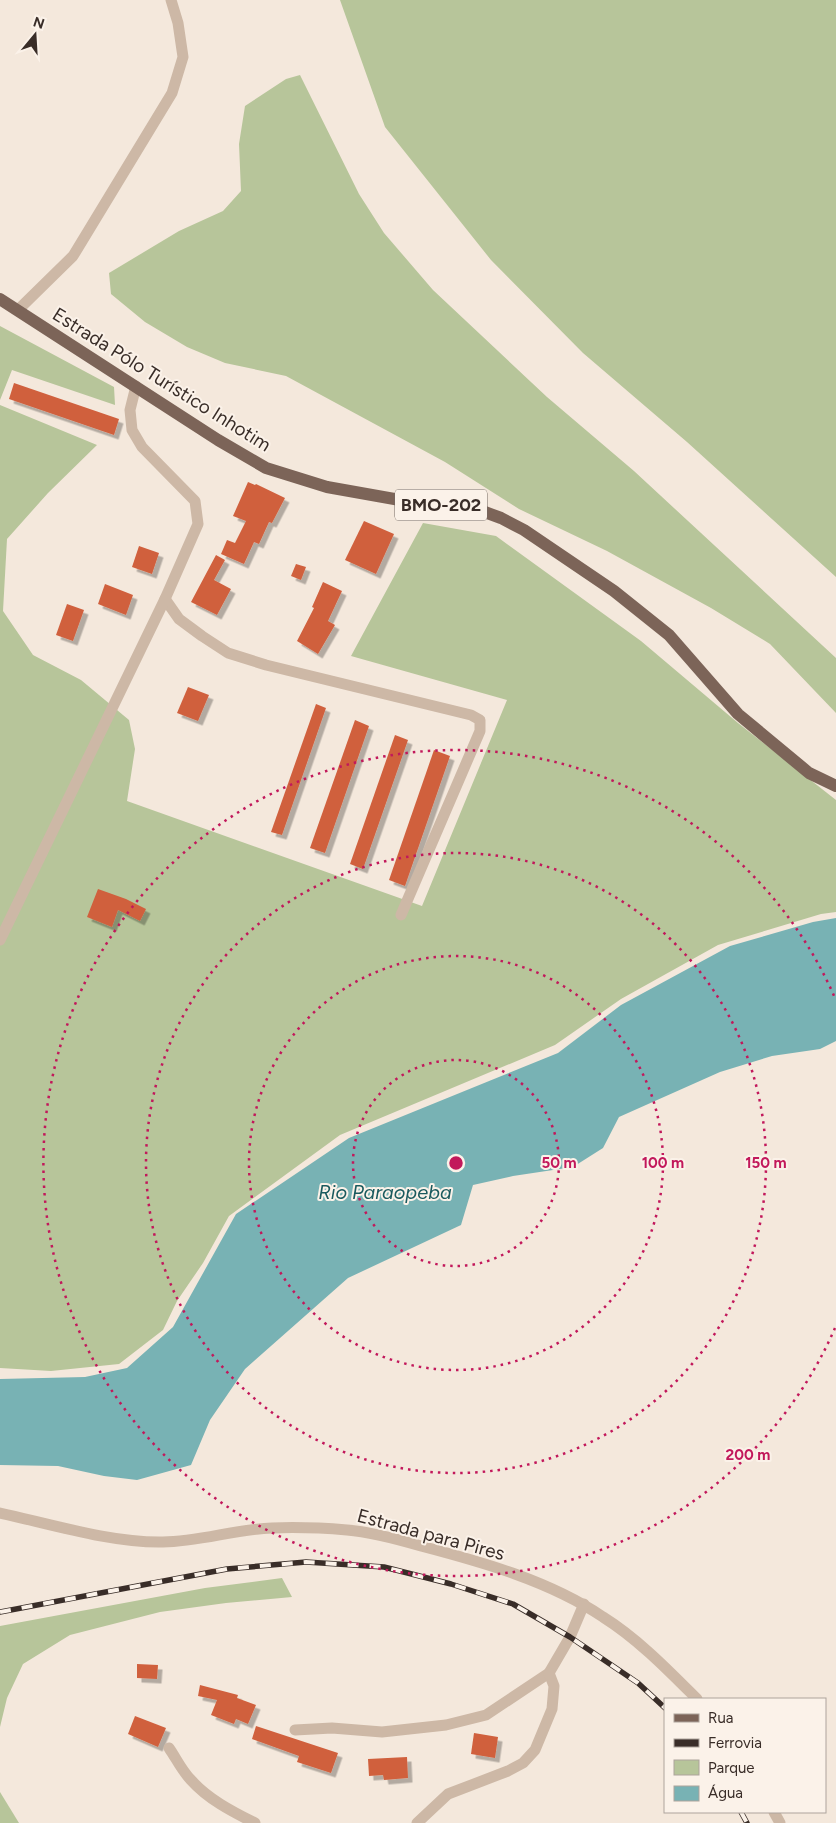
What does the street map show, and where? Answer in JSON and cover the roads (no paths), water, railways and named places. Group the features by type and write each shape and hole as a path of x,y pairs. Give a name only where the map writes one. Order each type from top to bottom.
{"main road":[{"name":"Estrada Pólo Turístico Inhotim","path":"0,298 218,440 266,468 327,487 400,500 474,508 501,518 524,530 614,591 669,635 738,714 809,773 836,786"}],"street":[{"path":"18,310 73,256 172,93 183,57 178,23 171,0"},
{"path":"0,940 166,599 198,524 195,501 142,447 132,430 130,410 136,386"},
{"path":"166,599 179,619 228,653 266,665 472,715 480,720 480,730 400,915"},
{"name":"Estrada para Pires","path":"0,1512 133,1541 165,1542 271,1528 349,1530 393,1538 496,1568 561,1592 584,1604 635,1641 695,1698"},
{"path":"294,1730 332,1728 382,1732 446,1725 486,1715 549,1673 570,1637 584,1604"},
{"path":"417,1823 448,1794 508,1771 523,1763 535,1750 552,1709 554,1686 549,1673"},
{"path":"169,1748 189,1778 205,1794 228,1810 254,1823"}],"water":[{"name":"Rio Paraopeba","path":"836,918 836,1041 820,1049 772,1056 720,1072 619,1117 603,1148 573,1167 513,1176 473,1185 461,1225 348,1278 245,1369 210,1420 191,1465 137,1480 104,1476 58,1466 0,1465 0,1379 85,1377 127,1368 173,1327 236,1214 349,1138 558,1053 621,1005 730,946 813,922"}],"railway":[{"path":"0,1612 227,1569 306,1562 384,1567 451,1584 513,1604 570,1637 638,1683 664,1707"},
{"path":"742,1813 747,1823"}]}
